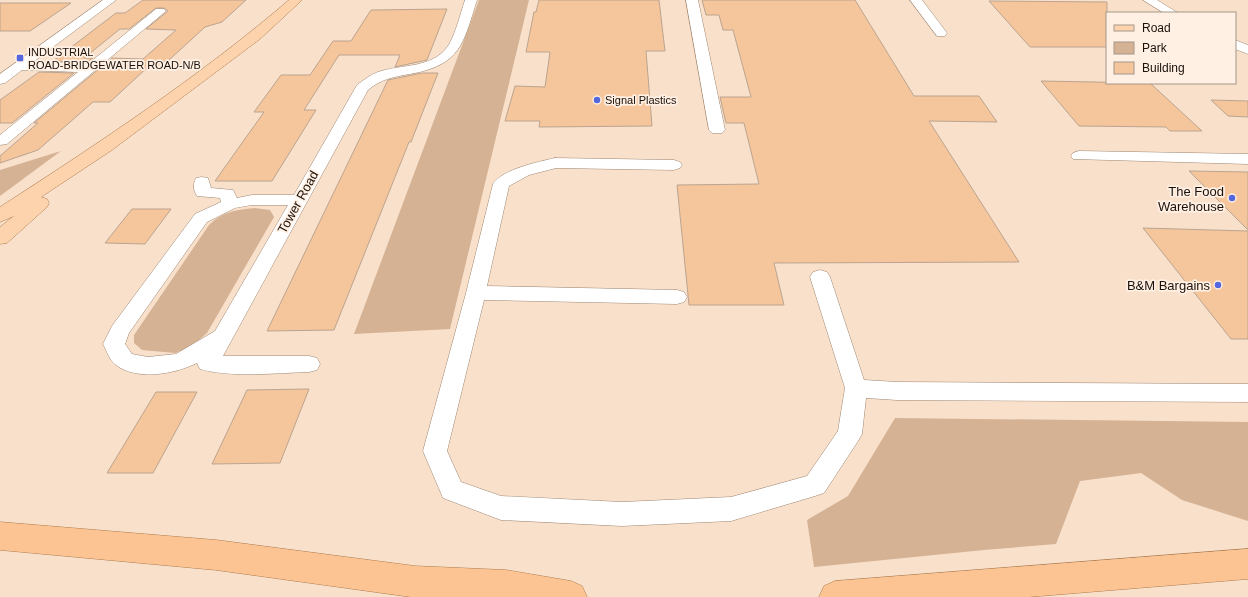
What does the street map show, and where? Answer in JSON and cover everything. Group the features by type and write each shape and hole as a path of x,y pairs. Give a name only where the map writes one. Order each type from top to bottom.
{"highway":[{"path":"0,536 216,555 415,582 506,586 571,597"},
{"path":"835,597 1248,564"}],"main road":[{"path":"0,216 106,146 255,36 296,0"},
{"path":"0,238 106,146"}],"street":[{"path":"0,80 110,0"},
{"name":"Tower Road","path":"309,364 236,365 208,363 362,88 369,80 386,74 424,67 443,60 454,47 471,0"},
{"path":"692,0 716,130"},
{"path":"916,0 941,33"},
{"path":"1149,0 1170,12"},
{"path":"2,141 160,11"},
{"path":"1236,44 1248,50"},
{"path":"18,66 91,68"},
{"path":"1079,156 1248,159"},
{"path":"674,164 555,163 523,172 501,184 476,293 435,450 452,490 501,508 622,514 731,509 815,485 850,434 856,388 820,278"},
{"path":"202,182 203,192 227,194 230,204"},
{"path":"223,336 193,355 180,361 160,365 141,365 128,362 120,356 114,344 120,331 201,218 230,204 252,200 299,200"},
{"path":"476,293 677,297"},
{"path":"856,388 897,391 1248,393"}],"green space":[{"path":"479,0 529,0 450,329 354,334"},
{"path":"61,151 0,196 0,170"},
{"path":"254,208 270,210 274,217 207,333 191,347 175,353 142,350 134,343 134,335 209,225 219,217 229,212"},
{"path":"895,418 1248,422 1248,521 1182,500 1141,473 1080,481 1056,544 814,567 807,520 848,496"}],"building":[{"path":"143,0 246,0 222,22 205,27 169,60 149,66 110,102 93,102 38,150 0,163 0,156 38,123 34,123 112,58 143,59 176,30 146,29 168,11 164,8 156,8 129,29 120,29 84,58 93,58 87,62 53,61 116,13 125,13"},
{"path":"539,0 659,0 665,51 646,51 652,126 539,127 540,121 505,121 515,86 545,87 550,52 526,52 534,12 536,12"},
{"path":"702,0 855,0 914,96 979,96 997,122 929,121 1019,262 774,263 784,305 689,305 677,185 759,184 744,123 726,123 720,97 751,97 733,30 723,30 719,15 706,15"},
{"path":"989,1 1107,2 1106,47 1030,47"},
{"path":"0,3 71,3 30,31 0,31"},
{"path":"447,9 427,60 395,67 400,55 339,55 304,110 316,110 272,181 215,181 264,112 254,112 281,75 310,75 333,41 351,41 371,10"},
{"path":"39,72 74,73 12,123 0,123 0,100"},
{"path":"422,73 438,73 334,330 267,331 388,80"},
{"path":"1041,81 1106,82 1106,84 1151,84 1202,131 1170,131 1166,127 1079,126"},
{"path":"1211,100 1248,101 1248,117 1228,116"},
{"name":"The Food Warehouse","path":"1189,171 1248,172 1248,230"},
{"path":"132,209 171,209 145,244 105,243"},
{"name":"B&M Bargains","path":"1143,228 1248,231 1248,339 1231,339"},
{"path":"309,389 280,463 212,464 247,390"},
{"path":"156,392 197,392 153,473 107,473"}],"place":[{"name":"INDUSTRIAL ROAD-BRIDGEWATER ROAD-N/B","path":"20,58"},
{"name":"Signal Plastics","path":"597,100"},
{"name":"The Food Warehouse","path":"1232,198"},
{"name":"B&M Bargains","path":"1218,285"}]}
